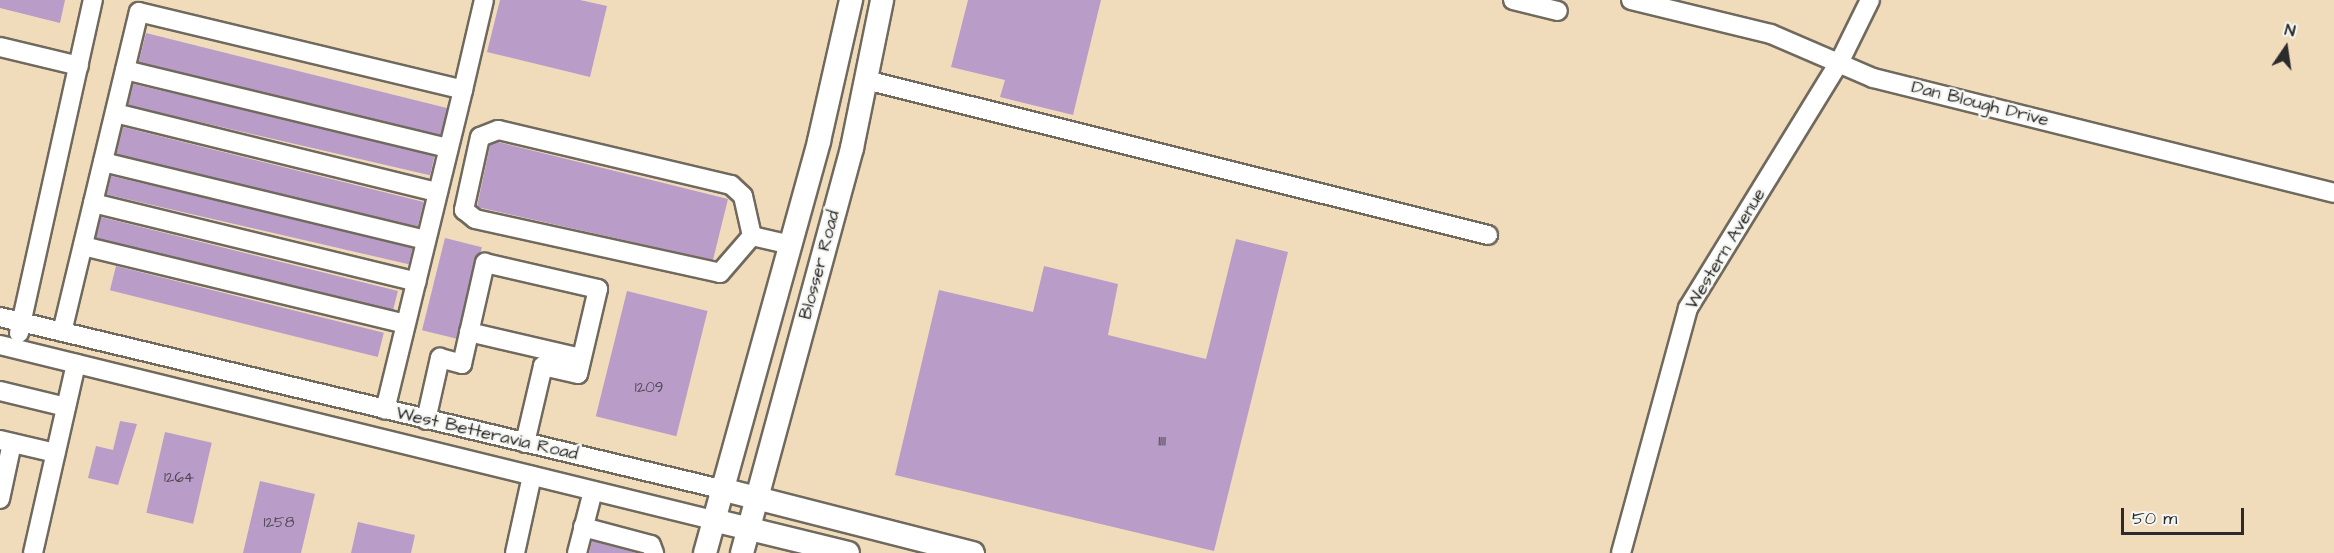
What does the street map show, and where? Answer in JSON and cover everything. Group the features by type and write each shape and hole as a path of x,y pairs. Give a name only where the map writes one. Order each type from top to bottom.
{"main road":[{"name":"Blosser Road","path":"705,553 790,245 851,0"},
{"name":"Blosser Road","path":"742,553 866,80 882,0"},
{"name":"West Betteravia Road","path":"721,489 973,553"},
{"name":"West Betteravia Road","path":"713,520 848,553"}],"street":[{"path":"8,347 22,322 93,0"},
{"path":"385,410 484,0"},
{"path":"1513,0 1558,11"},
{"name":"Dan Blough Drive","path":"1630,0 1771,34 1873,78 2334,193"},
{"name":"Western Avenue","path":"1622,553 1688,308 1839,63 1870,0"},
{"path":"62,332 140,6 463,90"},
{"path":"0,47 79,66"},
{"path":"125,70 448,148"},
{"path":"866,80 1488,235"},
{"path":"115,113 437,192"},
{"path":"498,130 731,184 743,196 752,236 720,273 475,219 464,210 480,137 498,130"},
{"path":"103,162 426,240"},
{"path":"93,203 416,282"},
{"path":"752,236 790,245"},
{"path":"83,246 405,324"},
{"path":"426,420 440,358 462,364 485,263 598,289 578,374 543,366 525,443"},
{"name":"West Betteravia Road","path":"0,317 721,489"},
{"path":"469,332 581,358"},
{"name":"West Betteravia Road","path":"8,347 713,520"},
{"path":"33,553 76,364"},
{"path":"0,391 66,407"},
{"path":"0,499 6,442 56,453"},
{"path":"515,553 532,476"},
{"path":"577,553 593,491"},
{"path":"583,527 651,545 654,553"}],"building":[{"path":"0,0 65,0 60,23 0,8"},
{"path":"500,0 580,0 607,6 590,77 487,52"},
{"path":"968,0 1101,0 1073,115 1000,97 1005,80 951,67"},
{"path":"146,33 448,108 441,137 139,62"},
{"path":"133,84 435,154 430,175 128,105"},
{"path":"123,127 424,202 417,229 116,154"},
{"path":"498,142 728,199 713,260 477,207 490,145"},
{"path":"111,176 413,246 409,264 107,195"},
{"path":"101,217 398,291 393,312 96,238"},
{"path":"445,238 482,247 459,339 422,330"},
{"path":"1236,239 1288,252 1214,551 895,475 939,290 1033,312 1044,266 1118,284 1108,335 1206,359"},
{"path":"116,266 384,333 378,357 110,290"},
{"path":"627,291 708,311 676,436 596,416"},
{"path":"120,421 137,424 118,485 88,478 96,446 113,450"},
{"path":"165,432 212,443 193,524 146,513"},
{"path":"260,481 315,494 301,553 243,553"},
{"path":"358,522 415,535 411,553 351,553"},
{"path":"592,541 637,553 589,553"}]}
